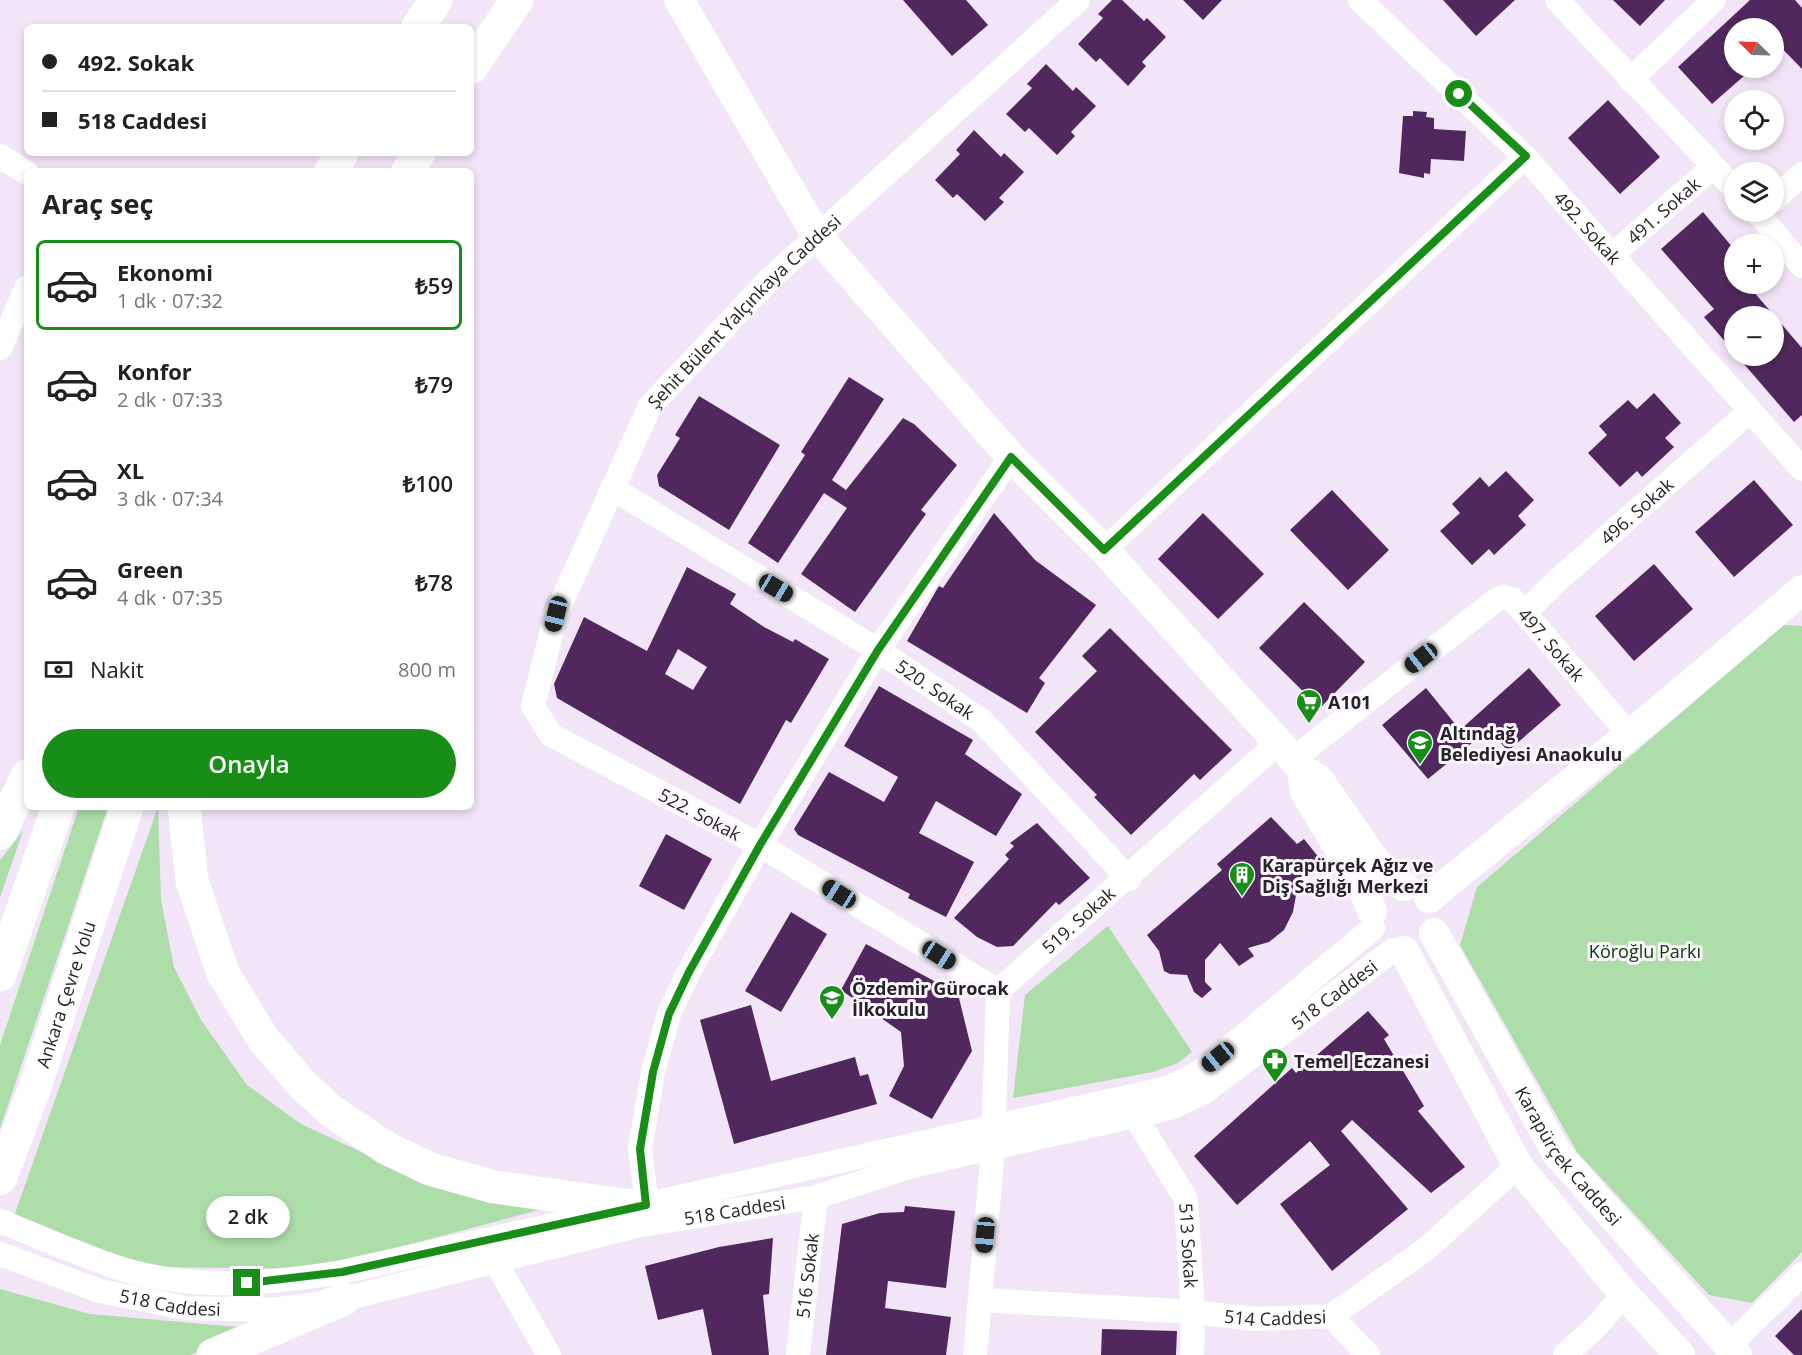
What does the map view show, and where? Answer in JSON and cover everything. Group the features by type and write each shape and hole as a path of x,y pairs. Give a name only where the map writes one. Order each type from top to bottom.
{"highway":[{"path":"420,24 436,0"},
{"path":"474,64 517,0"},
{"path":"0,833 24,782"},
{"path":"0,975 57,810"},
{"name":"Ankara Çevre Yolu","path":"0,1179 34,1090 126,810"},
{"path":"184,810 192,881 223,973 264,1040 301,1083 330,1110 386,1148 430,1169 494,1187 643,1206"},
{"path":"213,1355 344,1299"}],"main road":[{"path":"679,0 817,236 1011,457 1104,550 1290,758 1319,780 1378,865 1417,892 1436,911 1434,933 1420,948 1385,935"},
{"path":"1385,935 1384,893 1417,892 1630,735 1802,590"},
{"path":"1290,758 1305,792 1362,886 1385,935 1518,1166 1624,1294 1680,1355"},
{"name":"Karapürçek Caddesi","path":"1434,933 1558,1155 1733,1351"}],"street":[{"name":"Şehit Bülent Yalçınkaya Caddesi","path":"533,706 556,614 650,406 769,280 1078,0"},
{"name":"492. Sokak","path":"1360,0 1526,156 1802,469"},
{"path":"1557,0 1724,178"},
{"path":"1630,80 1714,0"},
{"path":"0,156 24,171"},
{"path":"1104,550 1526,156"},
{"name":"491. Sokak","path":"1612,255 1713,167"},
{"path":"1784,190 1802,174"},
{"path":"1771,222 1802,266"},
{"path":"0,348 24,294"},
{"name":"496. Sokak","path":"1524,613 1558,580 1750,411"},
{"path":"643,1206 640,1149 661,1040 689,972 760,845 878,650 1011,457"},
{"name":"520. Sokak","path":"612,488 878,650 982,721 1129,879"},
{"name":"497. Sokak","path":"1290,758 1496,600 1504,597 1513,600 1630,735"},
{"name":"522. Sokak","path":"533,706 551,735 760,845 998,991"},
{"name":"519. Sokak","path":"998,991 1129,879 1290,758"},
{"name":"518 Caddesi","path":"0,1221 114,1266 152,1275 229,1284 266,1282 342,1272 643,1206 993,1138 1134,1116 1170,1108 1203,1094 1385,935"},
{"name":"518 Caddesi","path":"0,1254 100,1291 186,1308 271,1310 344,1299 636,1226 816,1197 993,1138 1184,1082 1385,935"},
{"path":"975,1355 993,1138 998,991"},
{"name":"513 Sokak","path":"1134,1116 1186,1199 1193,1312 1192,1355"},
{"name":"514 Caddesi","path":"980,1300 1193,1312 1254,1319 1331,1316 1425,1250 1518,1166"},
{"name":"516 Sokak","path":"798,1355 816,1197"},
{"path":"495,1261 549,1355"},
{"path":"1733,1351 1802,1274"},
{"path":"1564,1355 1598,1325 1624,1294"},
{"path":"1331,1316 1368,1355"}],"green space":[{"name":"Köroğlu Parkı","path":"1784,625 1802,626 1802,1252 1752,1303 1709,1295 1577,1152 1460,945 1477,887"},
{"path":"78,810 107,810 0,1129 0,1045"},
{"path":"157,810 161,900 174,967 201,1020 247,1085 301,1124 387,1164 550,1207 366,1256 302,1269 156,1267 108,1260 13,1219"},
{"path":"23,831 0,897 0,860"},
{"path":"1108,926 1192,1052 1178,1063 1153,1072 1013,1098 1025,995"},
{"path":"0,1289 90,1314 249,1328 191,1355 0,1355"}],"building":[{"path":"903,0 966,0 988,25 952,56"},
{"path":"1112,0 1122,0 1144,21 1147,18 1166,37 1142,62 1146,66 1128,86 1100,58 1096,62 1078,44 1103,18 1098,14"},
{"path":"1183,0 1222,0 1203,20"},
{"path":"1443,0 1515,0 1476,36"},
{"path":"1613,0 1665,0 1640,26"},
{"path":"1750,0 1795,0 1802,8 1802,69 1784,50 1784,18 1731,18"},
{"path":"1724,24 1724,78 1742,78 1728,90 1724,90 1724,93 1712,104 1678,67"},
{"path":"1046,64 1073,91 1076,87 1096,106 1071,132 1075,136 1057,155 1029,128 1025,132 1006,114 1032,88 1027,84"},
{"path":"1608,100 1660,157 1620,194 1568,138"},
{"path":"1413,111 1427,112 1426,117 1434,118 1434,129 1466,131 1464,161 1431,159 1430,174 1424,173 1424,178 1399,173 1403,116 1413,116"},
{"path":"974,130 1001,157 1004,153 1024,172 999,198 1004,202 985,221 957,194 953,198 935,180 960,154 956,150"},
{"path":"1703,212 1724,237 1724,294 1756,294 1766,306 1724,306 1724,340 1704,317 1714,309 1661,249"},
{"path":"1784,327 1802,348 1802,415 1794,422 1746,366 1784,366"},
{"path":"849,377 884,399 832,480 846,490 903,418 914,424 957,465 921,510 926,514 855,612 801,574 847,508 824,493 778,563 748,543 805,455 801,452"},
{"path":"1654,393 1681,423 1665,438 1674,447 1642,477 1637,471 1620,487 1588,453 1607,435 1599,426 1628,400 1637,409"},
{"path":"699,396 780,445 729,530 659,486 657,475 680,438 675,435"},
{"path":"1506,471 1534,500 1518,516 1526,525 1494,555 1489,549 1472,565 1440,531 1460,513 1452,504 1480,477 1489,487"},
{"path":"1754,480 1793,525 1734,577 1695,532"},
{"path":"1332,490 1389,550 1348,590 1290,530"},
{"path":"994,513 1035,560 1096,605 1039,678 1045,683 1027,713 907,641 939,586 943,588"},
{"path":"1203,513 1264,574 1218,619 1158,559"},
{"path":"1654,564 1693,609 1634,661 1595,616"},
{"path":"687,567 736,594 730,604 764,627 793,642 795,639 829,659 791,723 786,720 740,804 557,698 554,684 584,617 647,651","holes":["678,649 707,667 693,690 665,674"]},
{"path":"1304,602 1365,662 1320,708 1259,648"},
{"path":"1110,628 1232,750 1200,780 1194,774 1131,835 1094,797 1097,795 1035,732 1097,671 1082,656"},
{"path":"1529,668 1561,705 1508,751 1489,729 1428,779 1382,725 1426,688 1460,730"},
{"path":"879,686 973,740 965,754 1022,794 996,836 936,801 919,833 974,862 946,917 908,898 910,894 798,835 794,829 829,772 884,802 898,777 844,746"},
{"name":"Karapürçek Ağız ve Diş Sağlığı Merkezi","path":"1271,817 1297,844 1304,839 1320,859 1303,873 1298,884 1293,912 1284,930 1269,942 1248,948 1254,956 1239,966 1220,943 1205,960 1205,982 1212,989 1202,998 1194,992 1187,975 1170,974 1164,971 1159,951 1147,935 1222,870 1217,864"},
{"path":"1037,823 1090,878 1059,905 1056,902 1013,946 997,947 977,937 954,918 1009,859 1005,855 1014,846 1010,843"},
{"path":"666,834 712,859 684,910 639,886"},
{"path":"791,912 827,934 781,1012 745,991"},
{"path":"866,944 958,994 972,1051 932,1119 889,1096 904,1066 901,1032 841,990"},
{"path":"751,1005 771,1081 855,1057 860,1076 868,1074 877,1104 734,1144 700,1020"},
{"path":"1368,1011 1389,1035 1384,1039 1424,1106 1418,1111 1465,1167 1431,1193 1352,1120 1341,1131 1408,1209 1332,1271 1280,1204 1330,1165 1310,1141 1237,1205 1194,1156 1292,1068 1296,1073"},
{"path":"905,1206 955,1211 946,1288 888,1281 885,1308 951,1317 946,1355 826,1355 842,1224 880,1213 904,1212"},
{"path":"773,1238 769,1294 763,1295 769,1355 712,1355 703,1309 658,1320 645,1266 719,1247"},
{"path":"1802,1309 1802,1355 1794,1355 1775,1336"},
{"path":"1102,1329 1177,1331 1176,1355 1101,1355"}],"place":[{"name":"A101","path":"1309,725"},
{"name":"Altındağ Belediyesi Anaokulu","path":"1420,766"},
{"name":"Karapürçek Ağız ve Diş Sağlığı Merkezi","path":"1242,898"},
{"name":"Özdemir Gürocak İlkokulu","path":"832,1021"},
{"name":"Temel Eczanesi","path":"1275,1084"}],"route":[{"path":"247,1283 302,1279 342,1272 646,1205 640,1149 653,1072 669,1014 689,972 760,845 878,650 1011,457 1104,550 1526,156 1459,94"}]}
